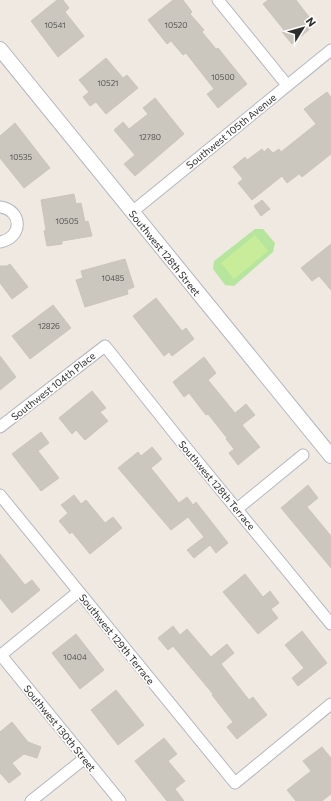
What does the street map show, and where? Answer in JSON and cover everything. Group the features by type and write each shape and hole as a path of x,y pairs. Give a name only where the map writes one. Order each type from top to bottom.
{"street":[{"path":"218,0 287,85"},
{"name":"Southwest 128th Street","path":"0,49 331,456"},
{"name":"Southwest 105th Avenue","path":"132,212 331,50"},
{"path":"0,207 5,208 13,214 17,224 15,234 6,241 0,242"},
{"name":"Southwest 104th Place","path":"0,427 105,346"},
{"name":"Southwest 128th Terrace","path":"105,346 179,439 331,624"},
{"path":"237,509 303,455"},
{"name":"Southwest 129th Terrace","path":"0,495 235,783 331,704"},
{"path":"0,655 78,592"},
{"name":"Southwest 130th Street","path":"0,655 120,801"},
{"path":"31,801 84,758"}],"green space":[{"path":"255,229 263,229 275,243 273,252 234,286 225,285 213,269 214,261"},
{"path":"255,235 268,251 234,279 221,263"}],"building":[{"path":"57,0 63,0 69,8 65,12 84,36 58,57 31,21"},
{"path":"173,0 183,0 192,12 190,14 204,30 202,32 216,49 218,48 247,84 218,108 207,94 214,89 186,53 183,55 171,41 167,44 148,20"},
{"path":"268,0 296,0 313,22 309,25 311,28 292,44 282,32 284,30 263,4"},
{"path":"106,58 123,78 127,75 138,88 106,114 96,102 90,106 83,97 89,92 79,80"},
{"path":"327,92 331,97 331,154 302,177 299,174 287,183 282,176 252,200 238,183 243,179 233,167 245,157 247,160 262,149 264,152 268,148 273,153 279,149 281,152 316,124 304,109"},
{"path":"155,98 184,134 135,176 124,164 135,155 114,130 123,122 129,129 148,114 143,108"},
{"path":"15,123 50,168 24,188 0,158 0,136"},
{"path":"74,194 76,204 81,203 85,222 88,221 92,236 62,241 62,244 47,246 41,200"},
{"path":"262,200 270,209 261,216 254,206"},
{"path":"331,244 331,290 319,276 312,281 301,268"},
{"path":"125,259 134,287 127,290 128,294 85,307 76,280 83,278 81,271"},
{"path":"10,264 28,287 12,299 0,283 0,266 7,266"},
{"path":"156,298 182,331 186,328 194,339 172,356 169,352 164,356 133,316"},
{"path":"53,305 71,328 30,359 12,336"},
{"path":"0,356 16,377 0,390"},
{"path":"204,357 216,373 208,380 235,413 246,404 255,415 242,425 260,447 238,465 229,453 234,449 226,439 227,438 208,414 206,415 189,393 184,397 173,382"},
{"path":"92,391 106,408 100,412 108,421 85,440 76,430 72,434 59,418"},
{"path":"41,432 49,443 38,451 59,478 41,491 12,454"},
{"path":"152,447 162,459 151,468 179,503 187,497 193,505 196,502 228,543 216,553 210,545 194,558 187,550 204,537 188,517 171,530 118,468 138,452 141,456"},
{"path":"308,485 318,498 307,507 331,536 331,568 281,508"},
{"path":"74,495 81,504 86,500 105,523 113,517 122,528 90,554 72,532 70,534 59,521 68,513 61,505"},
{"path":"0,554 25,585 32,580 40,590 12,613 0,598"},
{"path":"245,574 263,597 270,591 279,603 271,609 278,618 258,634 223,592"},
{"path":"173,626 180,635 187,629 211,657 227,644 234,653 221,664 249,700 253,697 267,715 237,739 227,727 233,722 212,695 213,694 173,646 168,650 158,638"},
{"path":"302,631 327,663 298,686 292,678 304,668 285,645"},
{"path":"76,634 104,670 80,689 52,653"},
{"path":"116,690 144,725 118,745 91,710"},
{"path":"12,722 28,742 41,747 37,758 24,754 12,763 21,774 9,783 0,773 0,732"},
{"path":"164,738 177,754 168,761 185,781 175,789 184,801 167,801 135,761"},
{"path":"322,747 331,758 331,794 322,801 296,801 287,790 311,771 303,761"}]}
